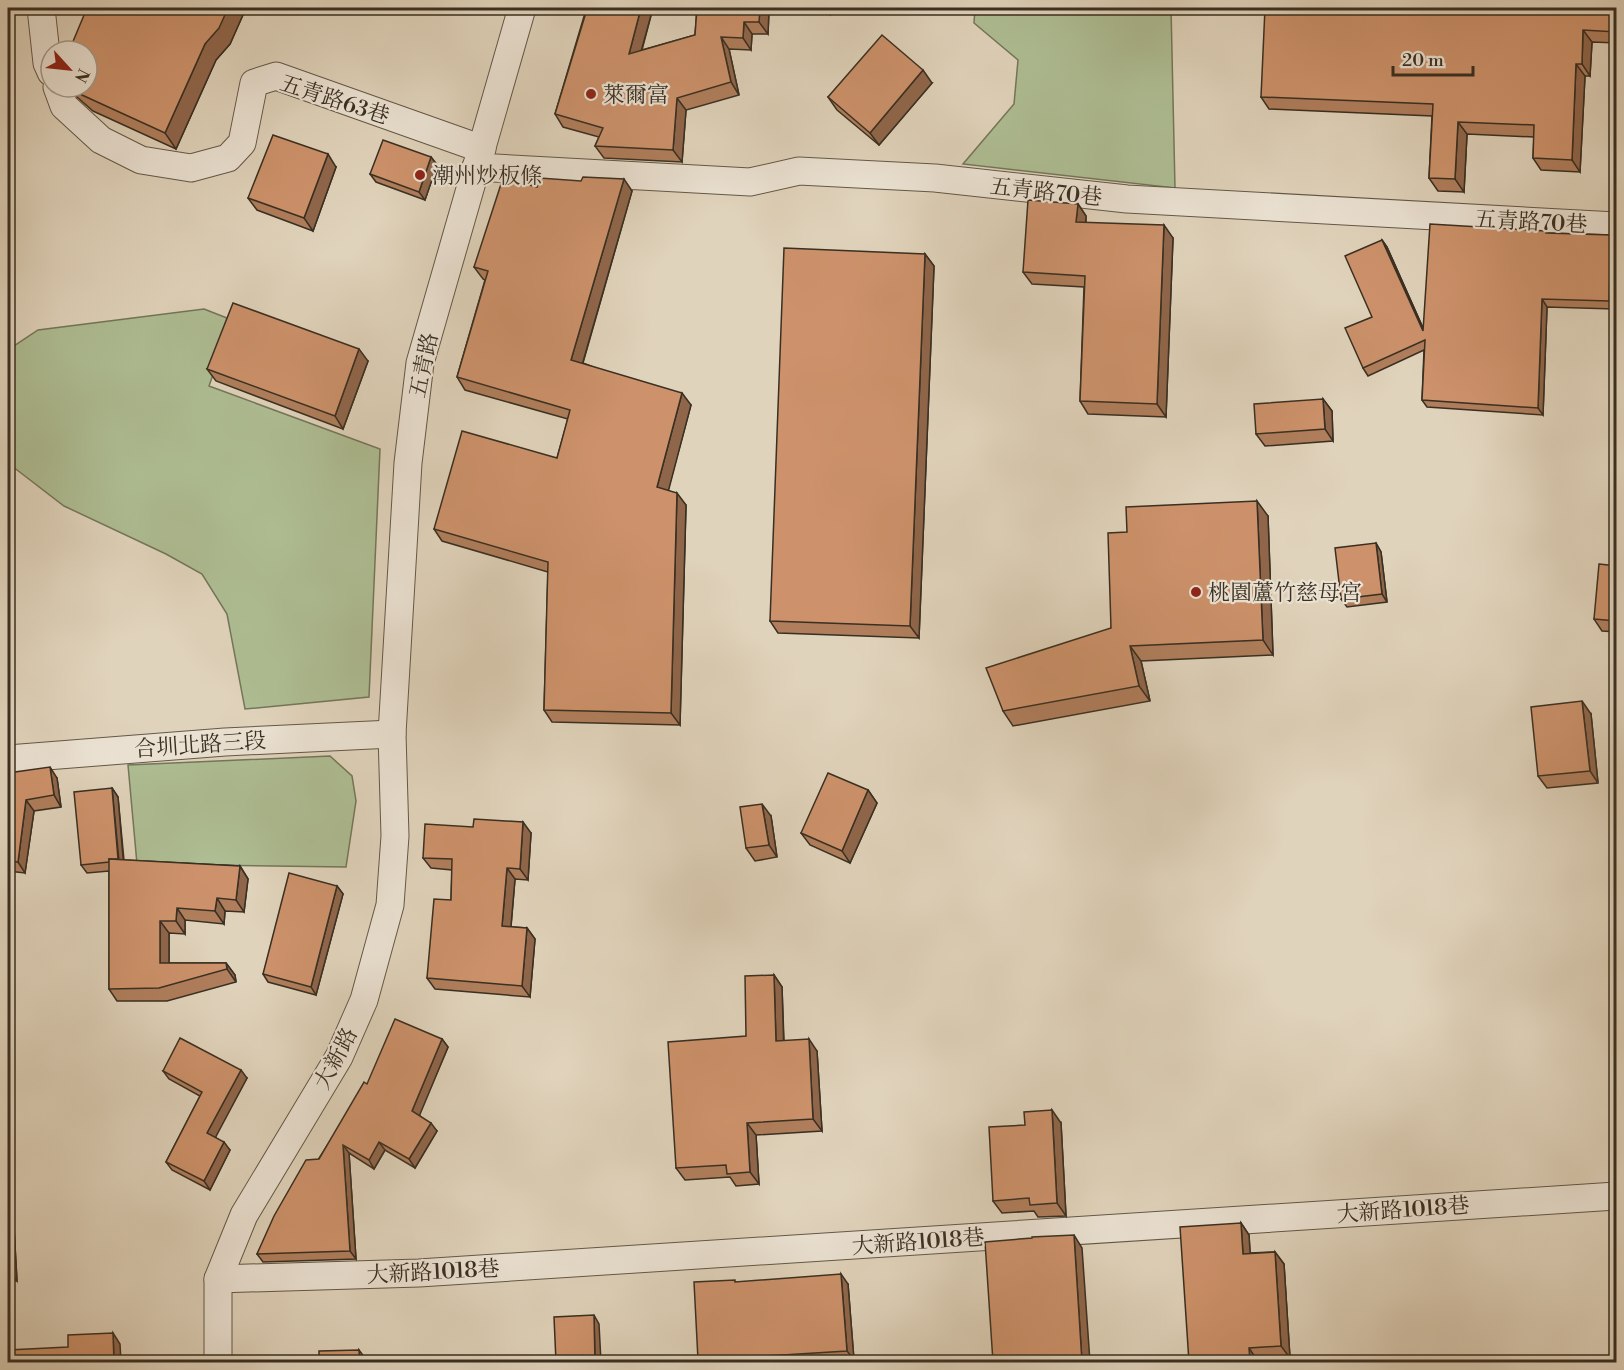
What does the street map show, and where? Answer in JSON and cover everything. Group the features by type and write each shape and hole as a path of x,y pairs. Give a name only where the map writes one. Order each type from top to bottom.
{"street":[{"path":"41,8 44,39"},
{"name":"五青路","path":"392,734 408,463 420,363 522,8"},
{"name":"五青路63巷","path":"61,99 64,106 101,140 141,159 191,168 228,158 242,143 254,83 276,76 479,158"},
{"name":"五青路70巷","path":"479,158 750,182 799,171 924,177 1127,199 1617,226"},
{"name":"合圳北路三段","path":"8,759 225,742 392,734"},
{"name":"大新路","path":"218,1362 218,1279 244,1215 339,1057 364,1000 390,905 395,836 392,734"},
{"name":"大新路1018巷","path":"218,1279 419,1273 1617,1196"}],"green space":[{"path":"975,8 1171,8 1175,188 963,164 1014,104 1018,60 974,23"},
{"path":"204,309 232,320 209,386 380,449 369,697 245,709 227,614 202,574 166,554 64,506 8,463 8,350 38,330"},
{"path":"330,756 352,776 356,801 346,867 137,864 128,765"}],"building":[{"path":"87,8 228,8 219,28 205,44 165,133 91,99 99,99 99,39 74,39"},
{"path":"581,8 641,8 629,54 695,35 697,8 760,8 759,22 744,22 743,38 721,37 731,82 677,98 673,150 595,146 603,128 555,114 587,9"},
{"path":"1265,8 1617,8 1617,32 1583,30 1582,64 1576,64 1572,160 1533,158 1534,125 1458,122 1455,179 1429,178 1433,104 1261,97"},
{"path":"882,35 923,70 870,133 828,97"},
{"path":"273,135 328,154 304,218 248,198"},
{"path":"383,140 431,157 419,192 370,174"},
{"path":"583,177 624,179 571,360 682,393 657,487 677,493 671,713 544,710 548,562 434,529 462,431 557,458 570,410 457,377 488,271 474,267 503,178 537,187 540,178 581,181"},
{"path":"1028,200 1078,204 1076,222 1164,225 1157,404 1080,401 1085,276 1023,272"},
{"path":"1430,224 1546,231 1546,233 1611,235 1609,301 1542,299 1538,408 1422,400 1425,340 1363,368 1345,328 1372,317 1345,256 1382,240 1423,331"},
{"path":"784,248 925,254 910,626 770,621"},
{"path":"233,303 359,349 335,416 207,369"},
{"path":"1323,399 1325,429 1256,434 1254,404"},
{"path":"1257,501 1263,640 1130,646 1139,686 1003,711 986,668 1111,628 1108,533 1127,532 1126,507"},
{"path":"1376,543 1382,594 1341,599 1335,548"},
{"path":"1599,564 1617,566 1617,621 1594,619"},
{"path":"1582,701 1590,771 1538,776 1531,707"},
{"path":"50,767 54,795 26,800 18,862 8,861 8,822 10,822 8,773"},
{"path":"828,773 868,790 842,851 801,833"},
{"path":"112,788 118,859 81,865 74,792"},
{"path":"762,804 769,845 746,848 740,807"},
{"path":"474,819 523,822 520,869 507,868 502,926 527,928 522,986 427,978 434,899 451,900 452,859 423,858 425,824 473,827"},
{"path":"109,859 240,866 236,900 217,898 215,911 177,908 176,921 160,921 160,963 226,963 227,969 159,988 109,989"},
{"path":"289,873 337,886 311,987 263,974"},
{"path":"774,975 776,1041 809,1039 813,1119 747,1123 750,1172 727,1174 726,1165 676,1168 668,1042 746,1036 745,976"},
{"path":"395,1019 442,1039 412,1111 431,1123 409,1159 379,1142 369,1160 343,1145 350,1251 257,1254 274,1216 306,1160 319,1159 364,1082 367,1084"},
{"path":"180,1038 241,1070 207,1133 224,1142 204,1181 166,1162 202,1092 163,1071"},
{"path":"1052,1110 1057,1203 1030,1205 1029,1198 993,1201 989,1127 1025,1125 1024,1112"},
{"path":"1241,1223 1243,1254 1275,1252 1281,1346 1249,1348 1250,1362 1189,1362 1180,1227"},
{"path":"1074,1235 1082,1362 993,1362 985,1242"},
{"path":"841,1274 847,1351 698,1360 694,1282 735,1280 735,1282"},
{"path":"594,1315 595,1362 556,1362 554,1317"},
{"path":"113,1333 114,1362 8,1362 8,1350 68,1347 68,1335"},
{"path":"359,1350 360,1362 319,1362 319,1351"}],"place":[{"name":"萊爾富","path":"591,94"},
{"name":"潮州炒板條","path":"420,175"},
{"name":"桃園蘆竹慈母宮","path":"1196,592"}]}
